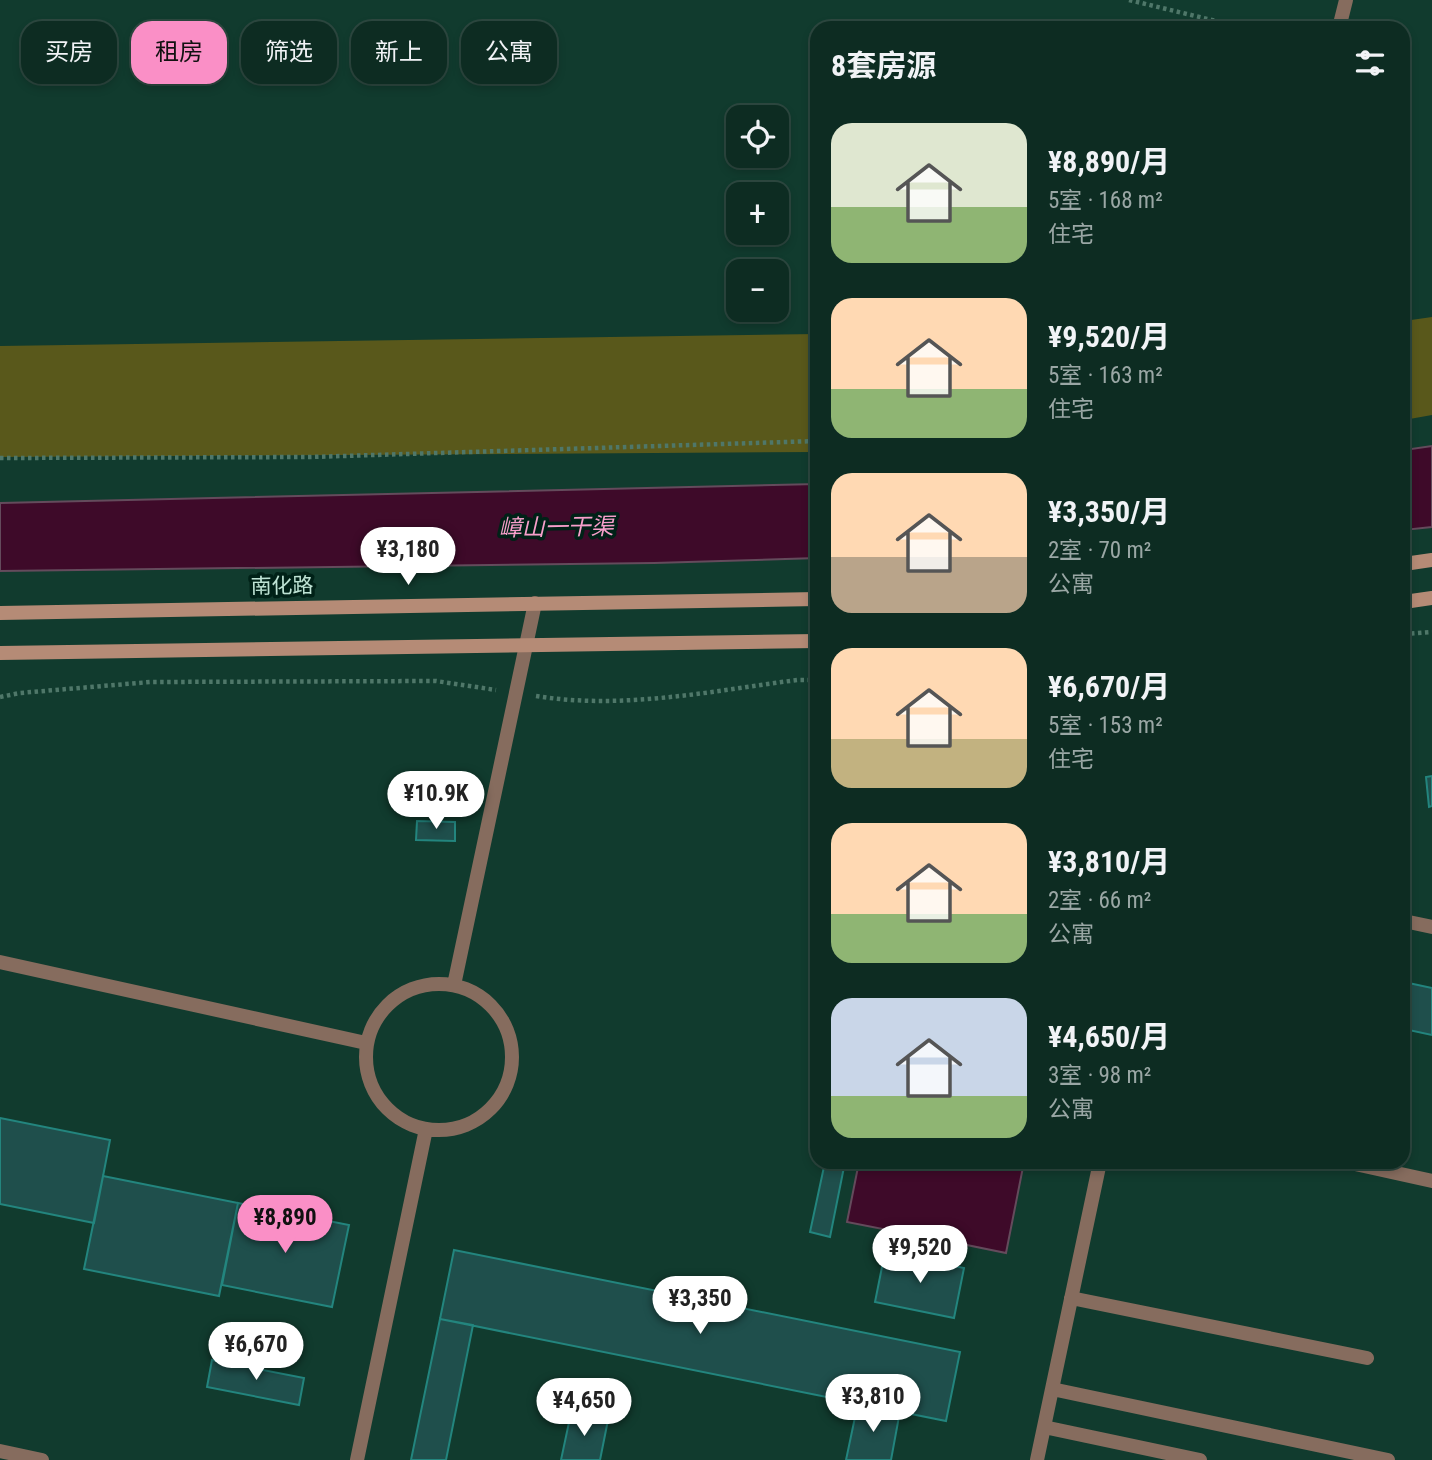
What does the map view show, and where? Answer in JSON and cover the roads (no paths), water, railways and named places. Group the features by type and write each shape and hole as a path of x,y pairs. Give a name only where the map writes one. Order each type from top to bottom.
{"main road":[{"path":"1410,563 1432,560"},
{"path":"1410,601 1432,598"},
{"name":"南化路","path":"0,613 810,599"},
{"path":"0,653 810,641"}],"street":[{"path":"1341,21 1346,0"},
{"path":"454,985 536,603"},
{"path":"1410,922 1432,927"},
{"path":"0,962 366,1042"},
{"path":"431,984 454,985 478,994 497,1012 509,1034 513,1059 508,1084 495,1105 475,1121 451,1130 426,1129 404,1122 385,1108 372,1088 365,1066 366,1042 374,1021 389,1003 408,990 431,984"},
{"path":"357,1460 426,1129"},
{"path":"1037,1460 1099,1169"},
{"path":"1378,1169 1432,1181"},
{"path":"1071,1298 1367,1358"},
{"path":"1052,1389 1388,1460"},
{"path":"1044,1427 1200,1460"},
{"path":"0,1451 42,1460"}],"water":[{"path":"1432,446 1432,527 1410,529 1410,449"},
{"name":"嶂山一干渠","path":"810,484 810,558 654,563 0,571 0,503"},
{"path":"858,1169 1023,1169 1006,1253 952,1242 948,1258 890,1247 893,1231 847,1222"}]}
